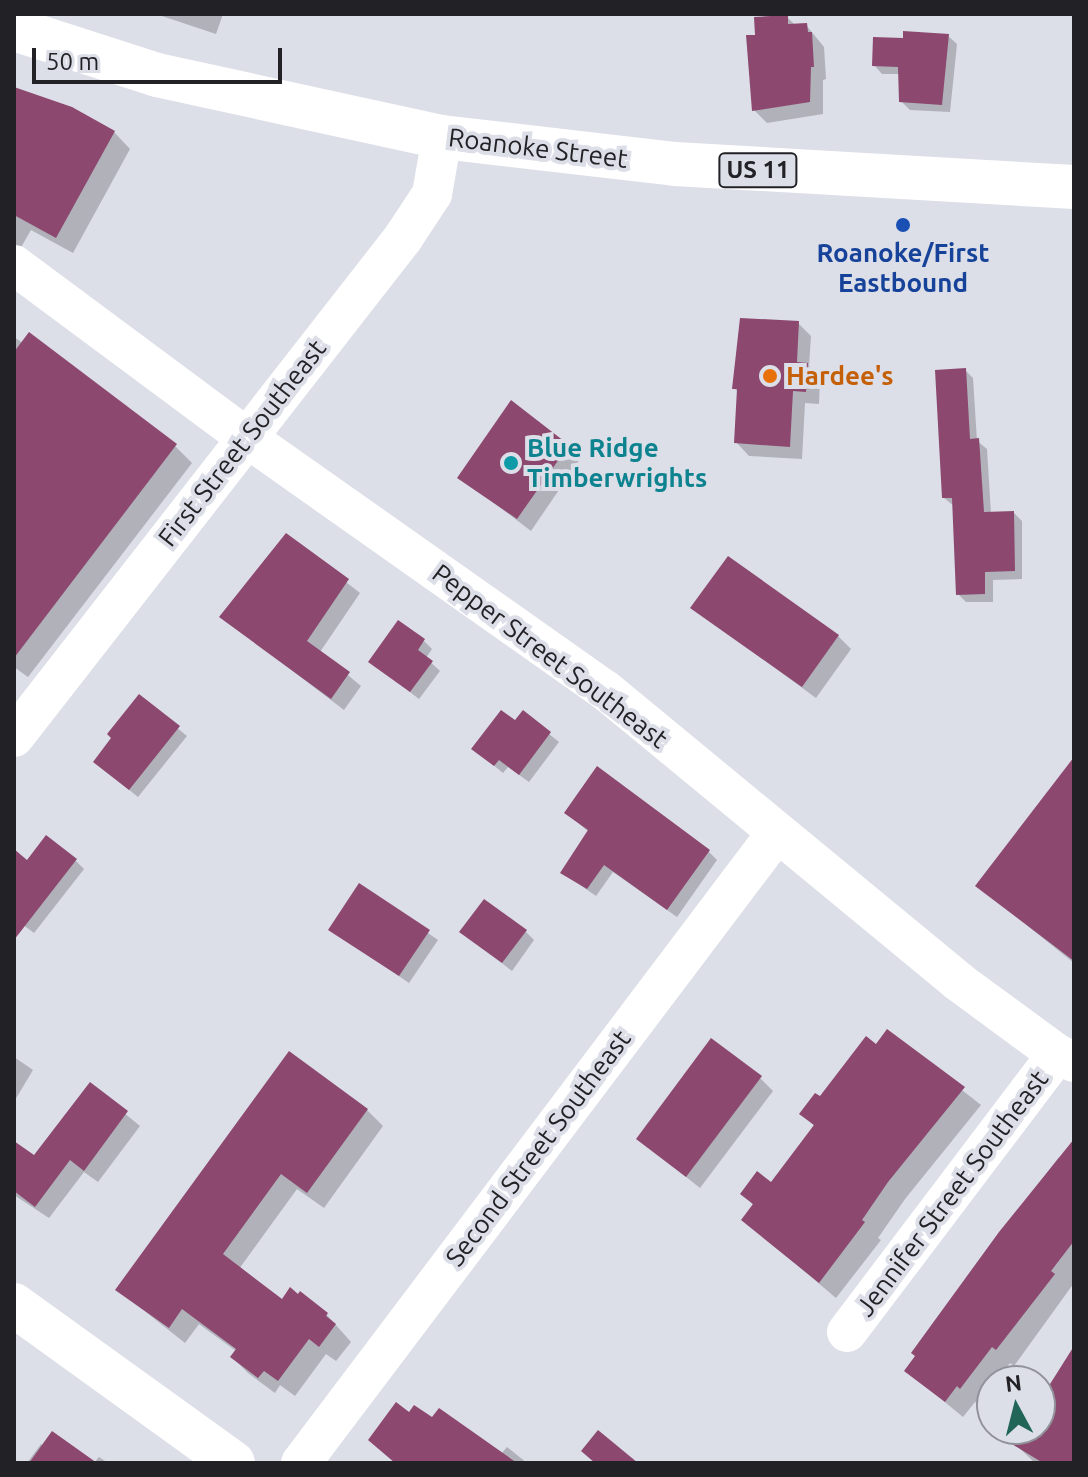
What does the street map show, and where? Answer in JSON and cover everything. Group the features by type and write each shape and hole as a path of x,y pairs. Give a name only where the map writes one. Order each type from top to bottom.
{"main road":[{"name":"Roanoke Street","path":"14,29 157,75 442,137 675,164 1074,187"},
{"path":"14,1305 233,1463"}],"street":[{"name":"First Street Southeast","path":"14,737 403,238 432,194 442,137"},
{"name":"Pepper Street Southeast","path":"14,265 246,437 605,690 959,982 1065,1058"},
{"name":"Second Street Southeast","path":"301,1463 776,834"},
{"name":"Jennifer Street Southeast","path":"847,1332 1065,1058"}],"building":[{"path":"788,15 788,24 807,23 808,32 812,32 814,67 811,67 810,102 752,111 746,35 755,35 754,17"},
{"path":"903,31 949,34 942,105 899,102 898,67 872,66 873,37 903,38"},
{"path":"14,87 72,107 115,131 56,238 14,215"},
{"name":"Hardee's","path":"740,318 799,321 797,362 808,363 806,392 793,391 790,447 734,443 737,389 732,389"},
{"path":"29,332 177,444 14,658 14,352"},
{"path":"966,368 970,439 979,438 984,512 1014,511 1015,571 985,572 985,594 956,595 952,498 942,498 935,370"},
{"name":"Blue Ridge Timberwrights","path":"511,400 569,445 517,519 457,478"},
{"path":"286,533 349,579 307,641 350,672 331,699 219,617"},
{"path":"728,556 839,635 802,687 690,608"},
{"path":"398,620 425,639 418,650 433,661 410,692 368,662"},
{"path":"139,694 180,726 129,790 93,762 111,738 107,734"},
{"path":"501,710 515,720 523,710 551,732 519,775 499,760 494,766 471,749"},
{"path":"1074,757 1074,961 975,886"},
{"path":"597,766 710,850 667,910 604,865 587,889 560,873 588,830 564,813"},
{"path":"46,835 77,859 14,940 14,849 27,860"},
{"path":"359,883 430,930 399,976 328,930"},
{"path":"484,899 527,930 502,963 459,932"},
{"path":"887,1029 965,1087 888,1182 862,1220 865,1222 819,1283 741,1220 753,1204 740,1194 757,1171 771,1182 814,1125 799,1114 815,1093 820,1096 866,1036 876,1044"},
{"path":"711,1038 762,1076 686,1177 636,1139"},
{"path":"289,1051 368,1109 307,1193 281,1174 223,1254 282,1299 290,1287 298,1294 300,1291 328,1313 326,1316 336,1324 319,1347 309,1339 278,1381 264,1371 258,1378 230,1357 236,1349 182,1309 169,1328 115,1290"},
{"path":"90,1082 128,1111 84,1171 70,1160 35,1207 14,1191 14,1141 34,1155"},
{"path":"1074,1139 1074,1241 1051,1271 1055,1274 996,1350 992,1347 960,1389 957,1386 945,1402 904,1371 915,1356 911,1353 999,1232"},
{"path":"1074,1346 1074,1463 1043,1463 1013,1445 1056,1445 1056,1375"},
{"path":"396,1402 409,1412 414,1405 432,1417 439,1408 517,1463 395,1463 368,1440"},
{"path":"598,1430 638,1463 595,1463 581,1451"},
{"path":"52,1431 97,1463 29,1463"}],"place":[{"name":"Roanoke/First Eastbound","path":"903,225"},
{"name":"Hardee's","path":"770,376"},
{"name":"Blue Ridge Timberwrights","path":"511,463"}]}
